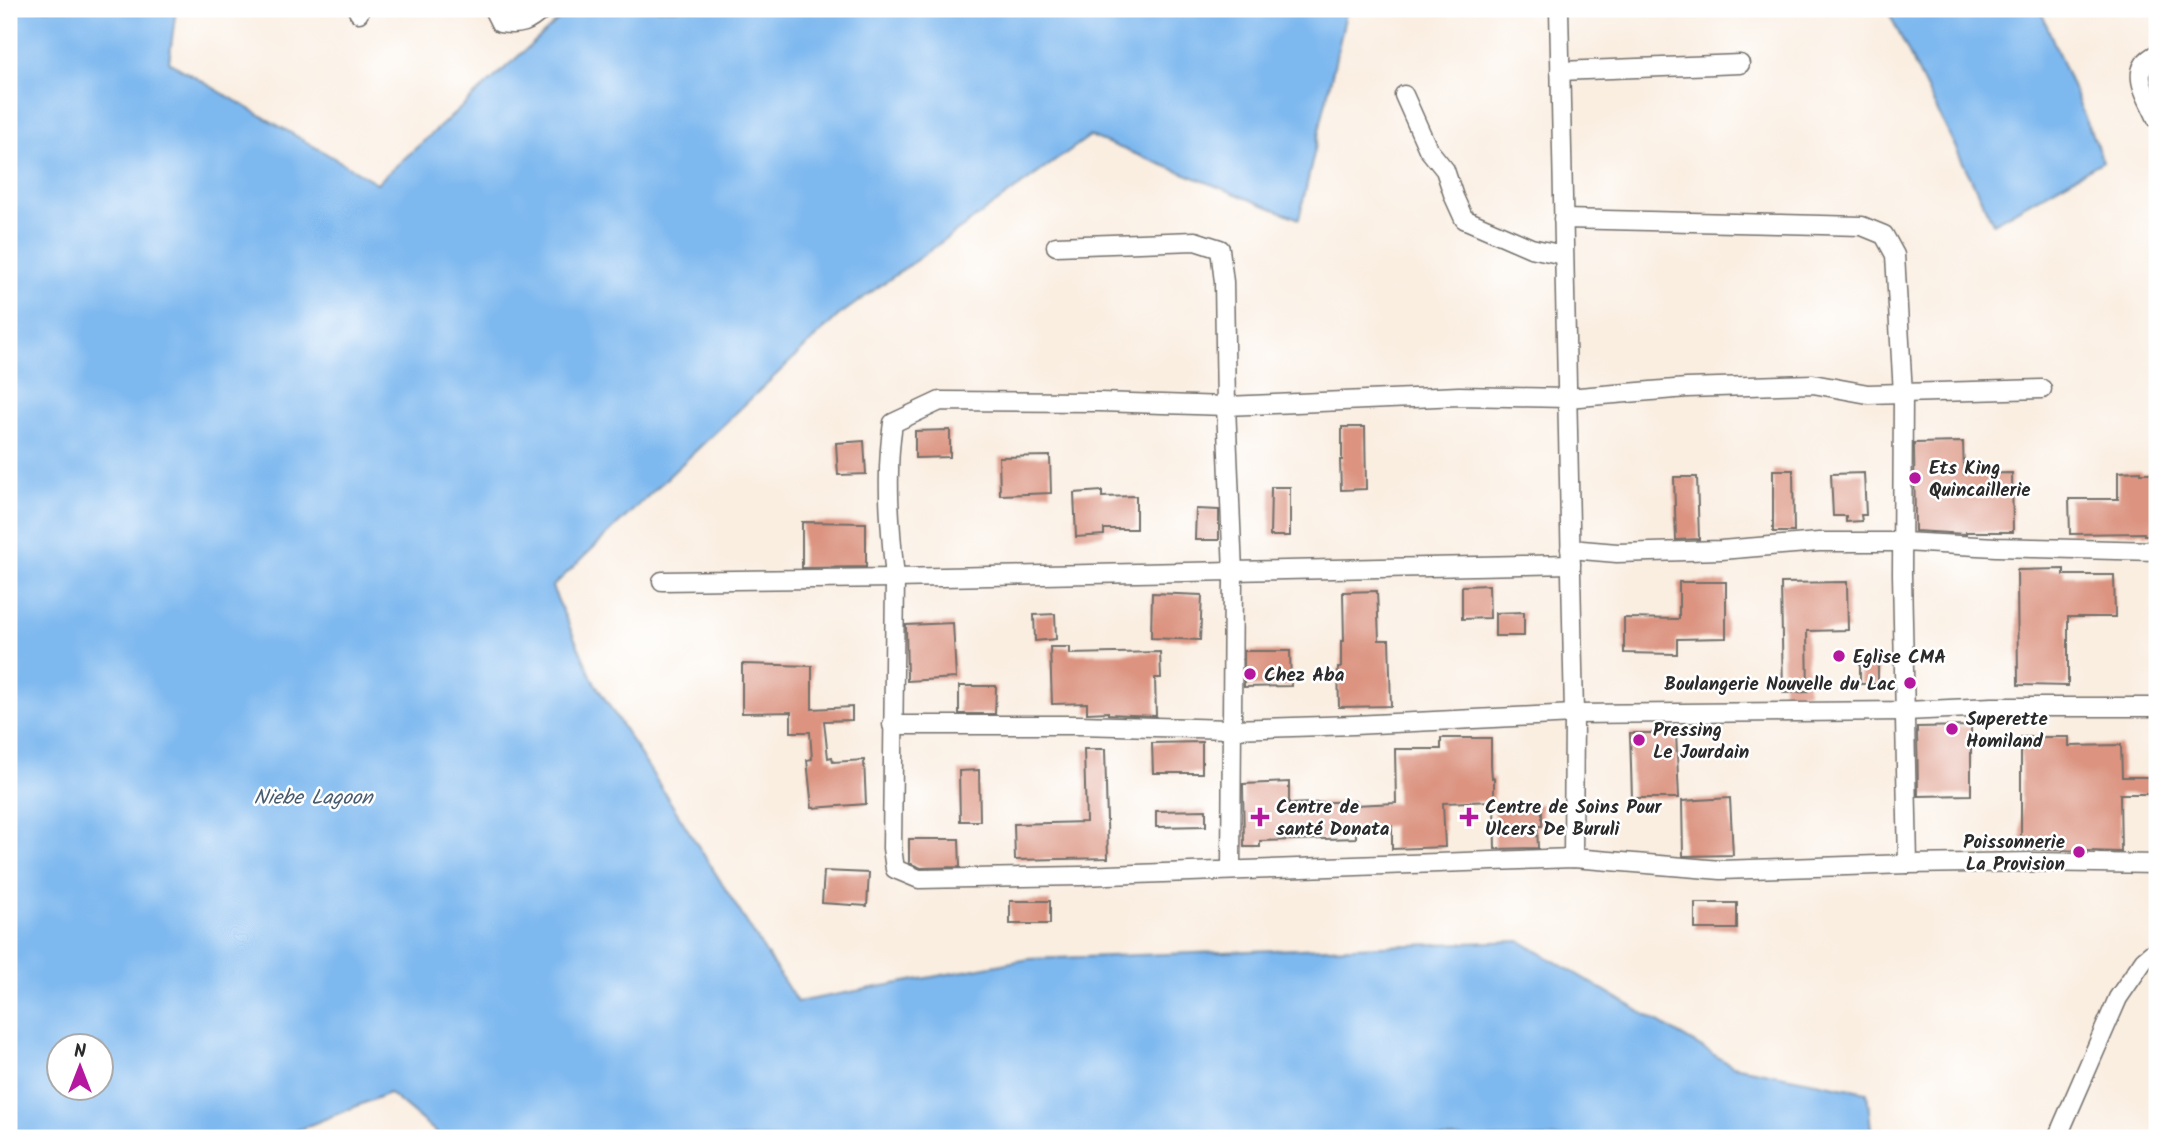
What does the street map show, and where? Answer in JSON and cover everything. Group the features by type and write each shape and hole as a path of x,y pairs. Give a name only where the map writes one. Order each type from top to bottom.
{"street":[{"path":"493,9 500,23 516,25 531,20 543,9"},
{"path":"1559,9 1574,714 1573,859"},
{"path":"2157,54 2148,58 2141,66 2139,76 2157,119"},
{"path":"1560,71 1740,64"},
{"path":"1404,95 1428,149 1445,170 1464,219 1531,248 1563,255"},
{"path":"1563,219 1862,226 1884,235 1895,255 1903,394 1902,575 1908,864"},
{"path":"1056,246 1195,241 1220,250 1224,282 1233,572 1231,870"},
{"path":"2042,389 1868,394 1812,384 1687,388 1567,398 1459,396 1226,406 940,401 893,423 889,468 891,544 895,578 892,725 892,848 895,869 919,879 1573,859 1721,870 2033,862 2157,864"},
{"path":"662,580 1233,572 1721,550 1819,542 1903,542 2157,551"},
{"path":"892,725 1078,725 1231,729 1574,714 2157,708"},
{"path":"2057,1138 2118,998 2144,960 2157,949"}],"water":[{"name":"Niebe Lagoon","path":"9,9 176,9 169,62 377,183 571,9 1347,9 1299,219 1090,136 838,316 552,587 593,680 797,1002 1029,959 1520,941 1733,1066 1867,1092 1872,1138 443,1138 389,1093 278,1138 9,1138"},
{"path":"1887,9 2040,9 2103,161 1993,223"}],"building":[{"path":"1342,427 1365,427 1366,489 1341,490"},
{"path":"950,430 950,457 915,458 915,431"},
{"path":"864,441 866,474 838,475 836,443"},
{"path":"1963,442 1964,474 2012,473 2013,532 1966,534 1915,531 1914,443"},
{"path":"1050,456 1051,493 1000,495 999,457"},
{"path":"1773,470 1793,470 1794,532 1773,532"},
{"path":"2118,472 2157,473 2157,535 2070,534 2069,499 2118,499"},
{"path":"1864,473 1866,515 1861,515 1862,521 1846,522 1846,516 1833,516 1831,474"},
{"path":"1674,477 1697,477 1699,539 1676,540"},
{"path":"1271,487 1290,487 1290,536 1270,536"},
{"path":"1102,491 1102,497 1136,496 1136,529 1104,529 1104,535 1076,537 1074,493"},
{"path":"1196,509 1219,510 1219,540 1195,540"},
{"path":"802,522 866,523 866,567 802,568"},
{"path":"2064,569 2064,575 2114,575 2115,617 2068,617 2068,686 2018,685 2017,570"},
{"path":"1679,582 1726,582 1726,638 1677,639 1677,654 1624,653 1624,618 1679,619"},
{"path":"1847,582 1848,630 1807,631 1808,692 1783,693 1781,583"},
{"path":"1489,585 1490,618 1462,619 1462,586"},
{"path":"1377,591 1379,640 1389,640 1391,706 1339,707 1338,668 1341,668 1341,641 1344,641 1343,592"},
{"path":"1152,593 1202,595 1200,640 1151,638"},
{"path":"1524,612 1524,636 1495,636 1495,613"},
{"path":"1055,614 1056,639 1035,641 1034,615"},
{"path":"953,623 956,678 907,681 906,625"},
{"path":"1050,647 1070,647 1070,654 1160,652 1161,678 1155,678 1156,716 1087,713 1087,703 1052,704"},
{"path":"1244,651 1290,651 1291,686 1244,687"},
{"path":"1860,663 1878,663 1878,684 1860,684"},
{"path":"742,664 812,666 812,709 852,707 852,720 824,721 828,758 832,757 833,762 864,760 866,804 812,808 807,760 812,759 810,732 791,732 791,712 742,713"},
{"path":"959,686 996,686 995,714 959,714"},
{"path":"1971,726 1971,795 1918,796 1917,727"},
{"path":"1630,733 1676,733 1679,798 1632,798"},
{"path":"2021,737 2069,737 2069,746 2121,745 2122,777 2157,777 2157,794 2120,794 2121,852 2021,849"},
{"path":"1441,738 1491,738 1494,778 1494,801 1443,803 1445,847 1392,849 1392,826 1356,828 1356,838 1260,841 1260,847 1244,847 1243,784 1289,782 1289,804 1355,801 1355,805 1396,803 1395,749 1441,749"},
{"path":"1202,742 1202,773 1153,773 1152,743"},
{"path":"1084,749 1105,749 1108,858 1015,860 1014,824 1086,822"},
{"path":"979,770 980,821 960,821 959,771"},
{"path":"1730,798 1733,855 1683,856 1682,801"},
{"path":"1542,804 1542,826 1537,826 1538,848 1495,849 1494,805"},
{"path":"1206,810 1206,826 1156,827 1156,811"},
{"path":"909,839 959,839 960,867 921,868 909,863"},
{"path":"824,871 869,873 867,906 822,903"},
{"path":"1010,901 1050,901 1050,924 1010,924"},
{"path":"1695,903 1737,903 1737,929 1695,929"}],"place":[{"name":"Ets King Quincaillerie","path":"1915,478"},
{"name":"Eglise CMA","path":"1839,656"},
{"name":"Chez Aba","path":"1250,674"},
{"name":"Boulangerie Nouvelle du Lac","path":"1910,683"},
{"name":"Superette Homiland","path":"1952,729"},
{"name":"Pressing Le Jourdain","path":"1639,740"},
{"name":"Centre de santé Donata","path":"1260,817"},
{"name":"Centre de Soins Pour Ulcers De Buruli","path":"1469,817"},
{"name":"Poissonnerie La Provision","path":"2079,852"}]}
